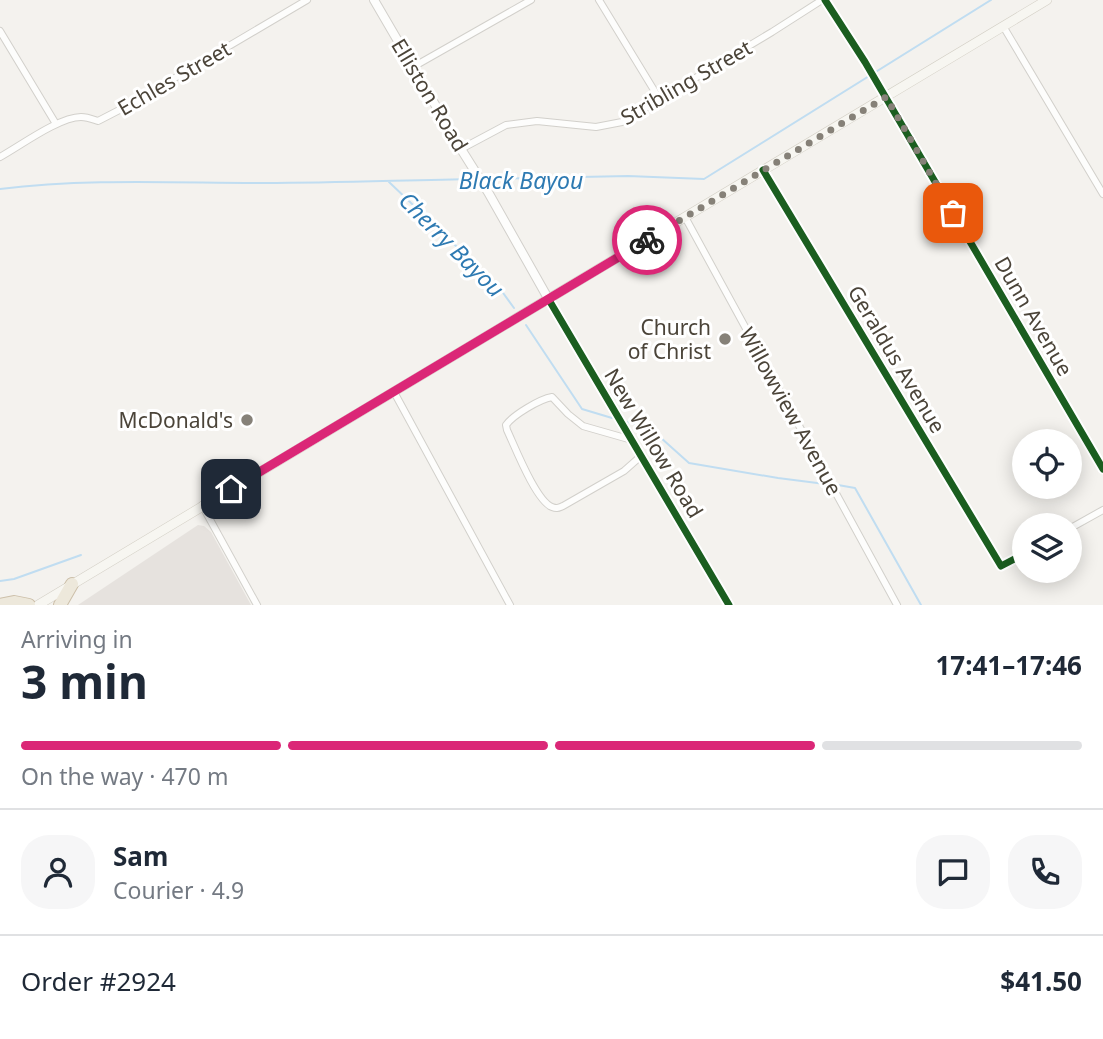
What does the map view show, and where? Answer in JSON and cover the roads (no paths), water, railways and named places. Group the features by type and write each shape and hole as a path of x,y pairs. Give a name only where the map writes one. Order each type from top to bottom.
{"highway":[{"path":"60,605 72,584"},
{"path":"0,604 15,602 29,605"}],"main road":[{"path":"38,605 1047,0"},
{"name":"New Willow Road","path":"549,300 729,605"}],"street":[{"name":"Echles Street","path":"0,158 56,124 71,118 83,117 97,121 307,0"},
{"name":"Elliston Road","path":"374,0 549,300"},
{"path":"413,67 531,0"},
{"path":"599,0 660,100"},
{"name":"Stribling Street","path":"461,149 506,125 537,121 596,127 622,122 824,0"},
{"name":"Dunn Avenue","path":"824,0 886,97 1103,469"},
{"path":"1003,26 1103,194"},
{"path":"0,31 56,124"},
{"name":"Geraldus Avenue","path":"763,170 1001,566 1012,560"},
{"name":"Willowview Avenue","path":"685,217 897,605"},
{"path":"394,392 510,605"},
{"path":"632,440 583,426 552,397 514,417 506,425 528,476 540,496 546,503 557,508 624,471 641,456"},
{"path":"202,506 257,605"},
{"path":"1082,522 1103,510"}],"waterway":[{"name":"Black Bayou","path":"483,179 628,176 704,179 991,0"},
{"name":"Black Bayou","path":"0,189 99,182 292,183 477,179"},
{"name":"Cherry Bayou","path":"389,182 498,286 514,308"},
{"name":"Cherry Bayou","path":"526,325 582,409 612,418"},
{"name":"Cherry Bayou","path":"628,422 651,429 689,463 825,484"},
{"name":"Cherry Bayou","path":"838,485 855,488 921,605"},
{"path":"0,581 14,579 81,555"}],"place":[{"name":"Church of Christ","path":"725,339"},
{"name":"McDonald's","path":"247,420"}]}
